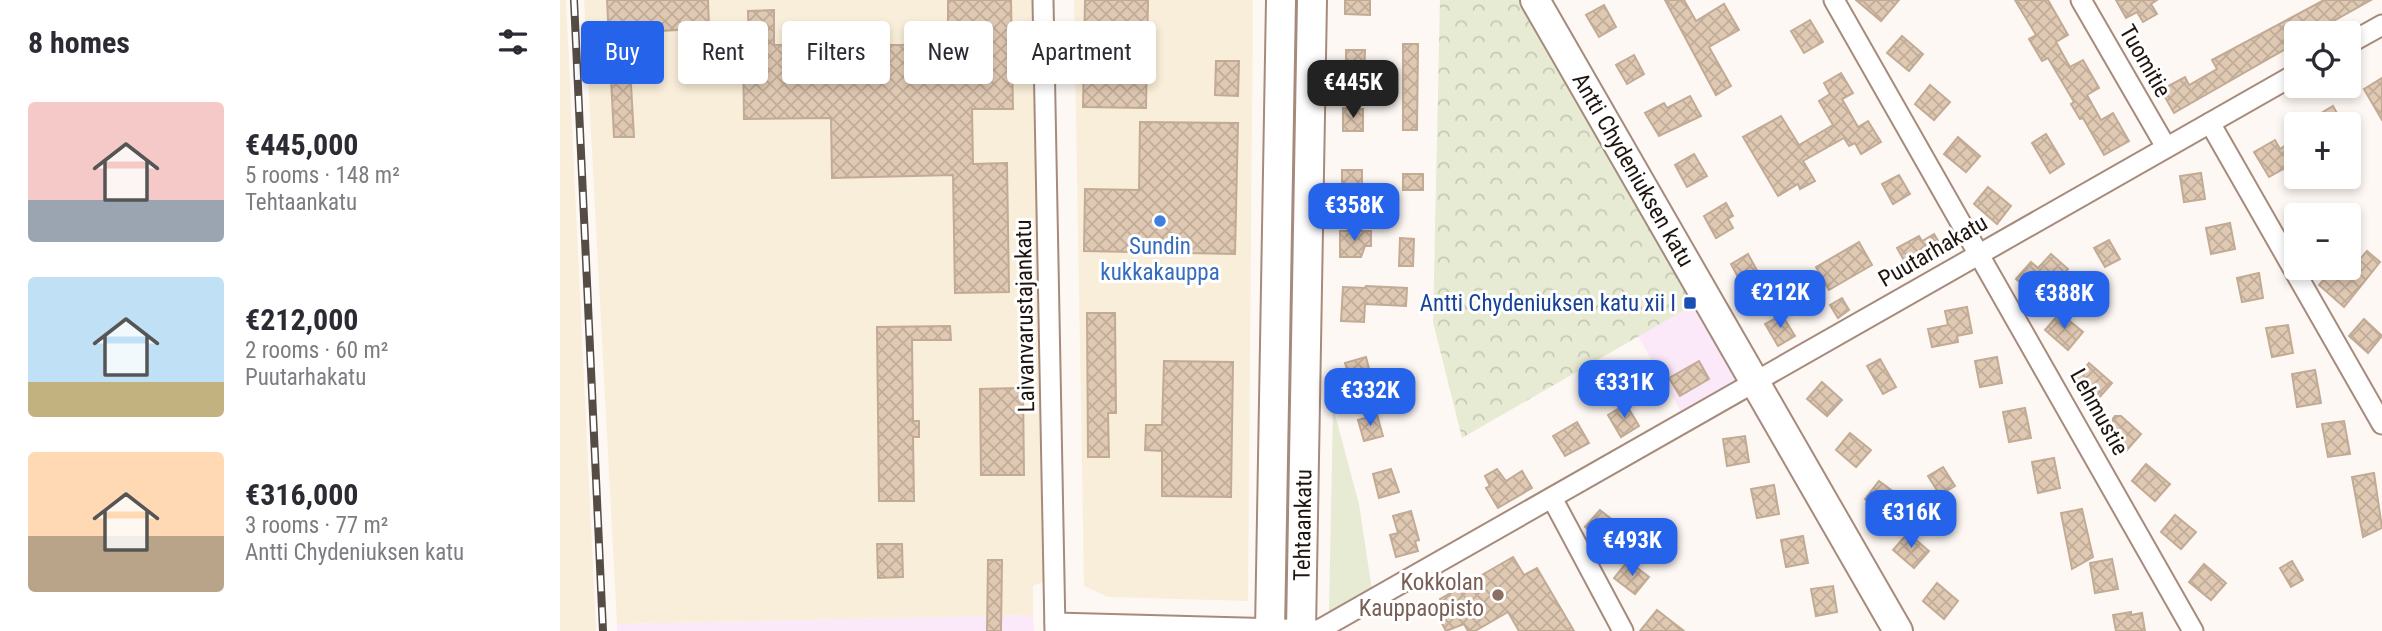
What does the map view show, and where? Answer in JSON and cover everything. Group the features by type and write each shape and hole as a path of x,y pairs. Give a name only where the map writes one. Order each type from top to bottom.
{"main road":[{"name":"Tehtaankatu","path":"1270,630 1281,0"},
{"name":"Tehtaankatu","path":"1301,631 1312,0"},
{"name":"Antti Chydeniuksen katu","path":"1535,0 1898,631"}],"street":[{"name":"Laivanvarustajankatu","path":"1043,0 1055,627"},
{"name":"Lehmustie","path":"1834,0 1980,252 2193,631"},
{"name":"Tuomitie","path":"2081,0 2166,147"},
{"path":"2361,37 2382,25"},
{"name":"Puutarhakatu","path":"1055,627 1320,630 2284,81"},
{"path":"2210,123 2382,424"},
{"path":"1552,498 1623,631"}],"shaded area":[{"path":"560,0 566,0 596,631 560,631"},
{"path":"584,0 1036,0 1036,21 1007,21 1007,84 1037,84 1045,581 1033,586 1033,615 617,624 588,84 664,84 664,21 585,21"},
{"path":"1074,0 1253,0 1248,601 1108,597 1084,586 1075,84 1156,84 1156,21 1074,21"},
{"path":"1698,302 1744,382 1683,415 1638,336"},
{"path":"1033,615 1034,631 617,631 617,624"}],"green space":[{"path":"1440,0 1522,0 1698,302 1462,438 1433,322"},
{"path":"1333,407 1359,504 1372,590 1329,612"}],"building":[{"path":"607,0 708,0 709,21 678,21 678,30 664,31 664,21 608,21"},
{"path":"948,0 1011,0 1011,21 1007,21 1007,84 1013,84 1013,109 972,109 973,164 1007,163 1009,292 955,293 953,175 832,178 831,118 744,119 743,84 768,84 768,21 748,21 748,11 774,10 774,45 782,45 782,84 890,84 890,45 904,45 904,84 993,84 993,21 948,21"},
{"path":"1085,0 1148,0 1148,21 1085,21"},
{"path":"1345,0 1370,0 1370,15 1345,14"},
{"path":"1665,0 1684,0 1696,21 1724,4 1739,30 1709,47 1731,86 1716,95"},
{"path":"1856,0 1899,0 1881,21"},
{"path":"2015,0 2048,0 2068,35 2056,42 2070,67 2083,60 2099,88 2087,95 2101,120 2113,113 2129,141 2104,155 2083,118 2080,119 2071,104 2074,102 2048,58 2042,61 2029,39 2036,35"},
{"path":"2116,0 2157,0 2151,4 2157,14 2143,22 2137,12 2126,18"},
{"path":"2324,0 2371,0 2333,21 2285,21"},
{"path":"1604,5 1616,27 1599,37 1586,15"},
{"path":"1810,20 1823,42 1804,53 1791,31"},
{"path":"2284,21 2284,50 2174,113 2161,90 2185,77 2189,85 2217,69 2212,60"},
{"path":"1902,36 1923,54 1909,71 1887,53"},
{"path":"1403,44 1418,44 1417,130 1403,130"},
{"path":"1346,50 1365,50 1364,75 1346,75"},
{"path":"1634,55 1644,74 1627,84 1616,65"},
{"path":"1216,61 1239,61 1238,96 1215,95"},
{"path":"1841,73 1853,93 1842,99 1858,127 1868,121 1881,142 1861,154 1855,143 1849,146 1844,138 1803,161 1815,181 1800,189 1798,184 1778,196 1743,137 1781,116 1799,145 1833,125 1819,101 1830,94 1824,83"},
{"path":"2382,78 2382,120 2364,89"},
{"path":"611,84 631,84 634,137 614,137"},
{"path":"1083,84 1146,84 1146,108 1083,107"},
{"path":"1930,85 1950,102 1934,120 1915,104"},
{"path":"1690,96 1701,116 1659,136 1645,113 1664,103 1667,108"},
{"path":"2333,106 2336,112 2323,112"},
{"path":"1343,108 1363,109 1363,131 1343,131"},
{"path":"1140,122 1238,123 1235,254 1084,251 1085,189 1139,190"},
{"path":"2046,134 2064,164 2050,173 2032,143"},
{"path":"1958,137 1980,156 1966,172 1944,154"},
{"path":"2275,140 2280,149 2284,146 2284,169 2269,177 2254,152"},
{"path":"1694,154 1707,176 1687,187 1675,165"},
{"path":"1342,170 1362,170 1362,196 1342,196"},
{"path":"2201,173 2205,199 2184,202 2180,176"},
{"path":"1403,174 1423,174 1423,190 1403,190"},
{"path":"1899,175 1910,194 1893,204 1882,184"},
{"path":"1988,187 2011,206 1997,224 1974,204"},
{"path":"1726,203 1733,216 1728,219 1733,228 1716,238 1704,216"},
{"path":"2230,223 2235,249 2211,254 2206,228"},
{"path":"1340,231 1371,231 1371,246 1365,246 1361,257 1340,257"},
{"path":"1934,234 1944,251 1910,271 1897,248 1919,236 1922,241"},
{"path":"1400,238 1414,239 1413,266 1399,266"},
{"path":"2109,240 2120,259 2105,267 2094,248"},
{"path":"1859,242 1872,265 1829,290 1816,267"},
{"path":"2367,251 2380,262 2344,307 2319,285 2323,280 2361,280 2361,258"},
{"path":"1748,254 1760,276 1743,286 1731,264"},
{"path":"2051,254 2068,269 2041,301 2016,279 2031,262 2038,268"},
{"path":"2259,273 2263,298 2242,302 2237,278"},
{"path":"1343,287 1407,288 1406,306 1365,304 1364,322 1341,321"},
{"path":"1842,298 1849,310 1838,318 1830,305"},
{"path":"1967,307 1972,333 1957,336 1958,342 1932,347 1928,329 1948,325 1945,311"},
{"path":"1087,313 1115,313 1116,413 1108,413 1109,457 1088,457"},
{"path":"2060,313 2083,332 2068,350 2045,330"},
{"path":"1782,315 1795,336 1778,346 1765,324"},
{"path":"2364,319 2382,336 2368,353 2349,336"},
{"path":"2288,325 2293,353 2272,357 2266,328"},
{"path":"950,326 951,340 912,340 913,421 919,421 919,437 913,437 914,501 879,501 877,327"},
{"path":"1366,357 1373,384 1353,390 1345,363"},
{"path":"1997,357 2002,383 1980,387 1975,361"},
{"path":"1880,359 1896,387 1883,394 1867,366"},
{"path":"1164,361 1233,362 1231,497 1162,496 1162,451 1145,450 1146,425 1162,425"},
{"path":"1699,361 1709,379 1680,396 1669,378"},
{"path":"2089,363 2112,383 2097,400 2074,380"},
{"path":"2315,370 2321,403 2297,407 2292,374"},
{"path":"1822,382 1842,400 1827,416 1807,399"},
{"path":"1023,388 1024,475 981,475 980,389"},
{"path":"1626,404 1639,426 1621,437 1608,415"},
{"path":"2025,408 2031,438 2009,442 2003,412"},
{"path":"1377,415 1383,436 1364,441 1358,420"},
{"path":"2115,416 2121,416 2141,434 2126,451 2103,431"},
{"path":"2344,421 2350,454 2328,457 2322,424"},
{"path":"1577,422 1589,443 1565,456 1553,436"},
{"path":"1850,433 1871,450 1856,467 1836,450"},
{"path":"1745,436 1749,462 1727,466 1723,439"},
{"path":"2054,458 2060,488 2038,493 2032,462"},
{"path":"2146,464 2170,484 2155,501 2132,481"},
{"path":"1943,467 1955,486 1940,495 1928,476"},
{"path":"1391,469 1399,492 1379,498 1373,474"},
{"path":"1497,469 1506,481 1522,471 1532,488 1498,508 1486,488 1490,486 1485,476"},
{"path":"2374,473 2382,528 2363,537 2352,477"},
{"path":"1879,481 1902,498 1888,516 1865,499"},
{"path":"1774,485 1779,514 1757,518 1751,489"},
{"path":"2082,509 2093,557 2072,569 2061,513"},
{"path":"1600,510 1620,526 1606,544 1585,527"},
{"path":"1411,511 1419,540 1415,541 1418,551 1396,557 1390,535 1398,533 1393,516"},
{"path":"2175,515 2196,532 2181,549 2161,532"},
{"path":"1908,533 1929,551 1914,568 1893,550"},
{"path":"1803,536 1808,563 1786,567 1781,540"},
{"path":"877,544 902,544 903,577 878,578"},
{"name":"Kokkolan Kauppaopisto","path":"1513,557 1524,575 1537,568 1574,631 1519,631 1508,612 1475,631 1468,631 1464,624 1446,631 1438,616 1447,611 1440,599"},
{"path":"2112,559 2118,589 2095,593 2090,563"},
{"path":"988,560 1002,560 1001,631 987,631"},
{"path":"1628,561 1649,577 1635,594 1614,578"},
{"path":"2292,561 2303,580 2291,587 2280,568"},
{"path":"2204,564 2226,583 2211,600 2189,582"},
{"path":"1937,583 1958,601 1944,619 1923,601"},
{"path":"1833,586 1837,612 1816,616 1811,589"},
{"path":"1657,610 1684,631 1640,631"},
{"path":"2131,612 2131,615 2142,613 2145,631 2116,631 2113,615"}],"railway":[{"path":"574,0 603,631"}],"place":[{"name":"Sundin kukkakauppa","path":"1160,221"},
{"name":"Antti Chydeniuksen katu xii I","path":"1690,303"},
{"name":"Kokkolan Kauppaopisto","path":"1498,595"}]}
